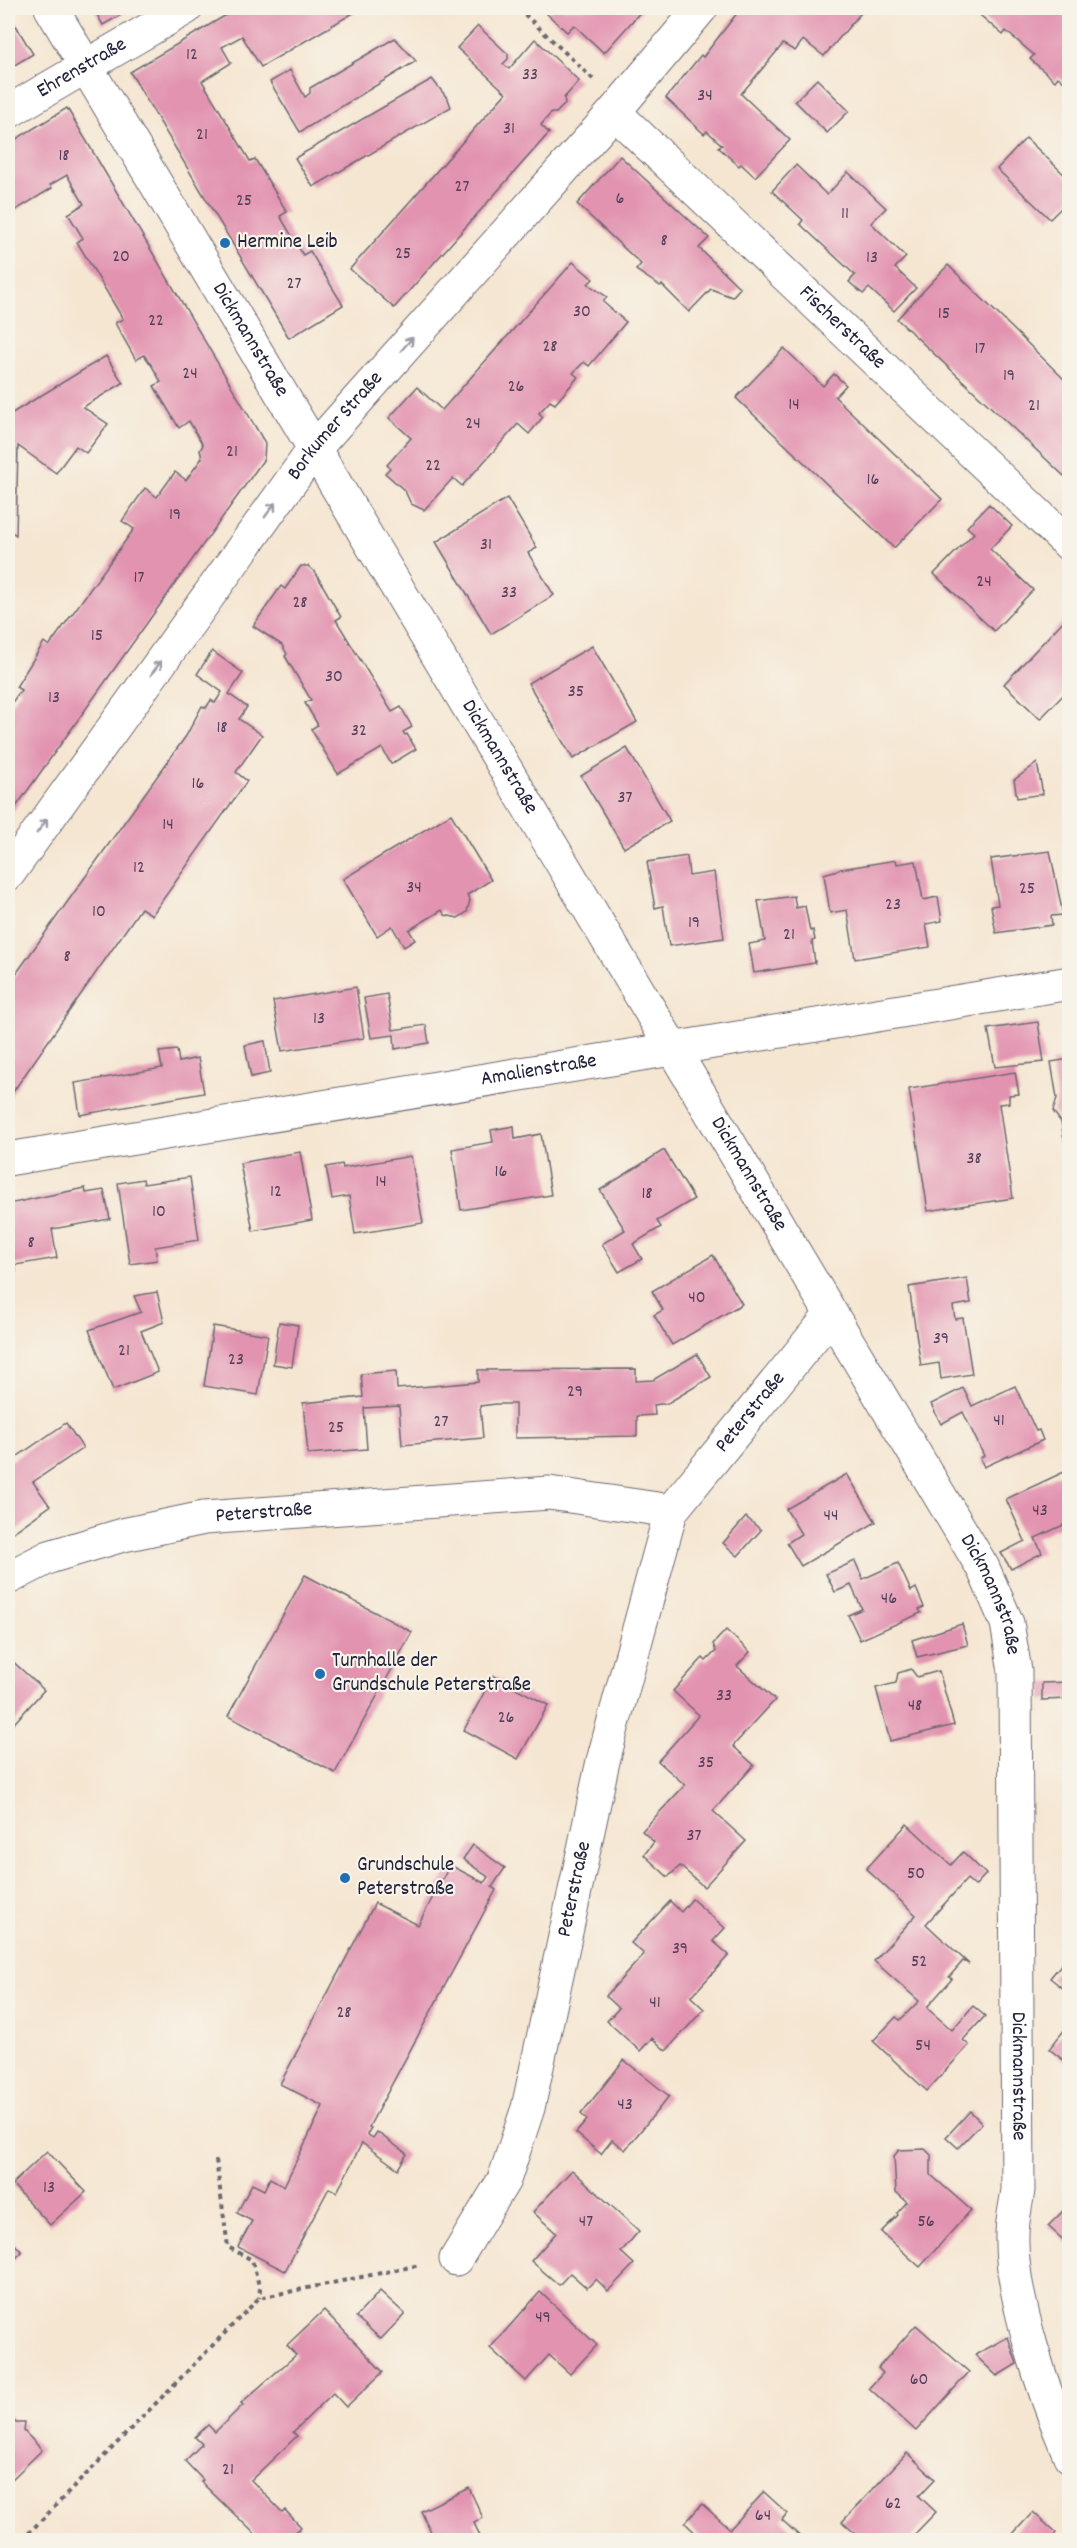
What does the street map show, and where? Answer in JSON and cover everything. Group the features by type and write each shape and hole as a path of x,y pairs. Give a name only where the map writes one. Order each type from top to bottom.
{"street":[{"name":"Dickmannstraße","path":"51,8 983,1568 1008,1623 1015,1671 1016,1752 1018,2190 1012,2236 1019,2299 1052,2413 1070,2456"},
{"name":"Ehrenstraße","path":"8,112 186,8"},
{"name":"Borkumer Straße","path":"8,874 315,448 617,108 700,8"},
{"name":"Fischerstraße","path":"617,108 1070,544"},
{"name":"Amalienstraße","path":"8,1159 1070,983"},
{"name":"Peterstraße","path":"456,2259 504,2180 528,2108 603,1761 671,1511 831,1315"},
{"name":"Peterstraße","path":"8,1578 49,1557 123,1535 204,1518 549,1493 671,1511"}],"path":[{"path":"518,8 617,108"},
{"path":"216,2160 228,2247 252,2260 260,2289 259,2298"},
{"path":"22,2541 259,2298 390,2270"}],"building":[{"path":"93,8 133,8 103,25"},
{"path":"238,8 362,8 261,67 242,36 222,47 231,63 202,81 250,161 255,159 287,212 280,216 303,255 310,251 343,305 289,338 130,72"},
{"path":"552,8 644,8 604,53 574,25 567,32 547,14"},
{"path":"741,8 865,8 824,56 803,40 795,51 783,44 741,94 790,140 755,177 718,147 722,145 707,131 704,134 666,98 701,55 703,57"},
{"path":"978,8 1070,8 1070,87 1058,77 1055,81 1030,59 1034,55 1006,31 1003,35 980,15 982,11"},
{"path":"8,13 33,54 8,69"},
{"path":"478,26 508,54 508,59 503,64 509,69 535,39 579,81 564,98 565,104 556,113 551,113 541,125 549,133 394,308 350,269 506,93 457,48"},
{"path":"395,38 416,61 300,132 270,82 290,70 305,97 310,93 310,88"},
{"path":"432,79 448,99 451,107 313,187 295,158"},
{"path":"817,79 849,111 827,133 795,101"},
{"path":"67,108 265,443 264,459 8,818 8,708 21,690 16,687 44,642 49,646 134,529 122,521 145,488 157,497 175,472 186,480 202,458 200,450 203,445 189,421 179,428 154,386 161,382 152,366 144,355 136,360 115,323 123,319 77,242 83,238 68,214 84,204 67,175 50,185 52,188 8,215 8,144"},
{"path":"1026,138 1070,180 1070,199 1050,219 997,169"},
{"path":"620,156 709,238 699,248 740,288 732,297 711,289 689,312 662,285 660,286 636,270 641,264 577,204"},
{"path":"796,165 827,195 848,172 886,208 871,223 906,257 895,268 916,288 894,311 869,288 863,294 849,282 855,275 800,224 803,220 772,191"},
{"path":"573,262 593,279 588,284 607,297 603,302 626,322 589,366 584,362 573,373 578,377 555,404 550,401 539,413 543,417 529,434 518,424 462,486 453,478 424,510 411,504 405,491 385,473 390,468 387,465 411,438 389,418 417,387 442,410"},
{"path":"948,265 1070,385 1070,470 1064,476 897,319"},
{"path":"784,348 823,386 834,374 846,385 835,397 942,499 894,548 736,398"},
{"path":"106,356 123,383 83,407 108,424 86,453 76,446 56,473 18,446 16,535 8,529 8,410 9,415"},
{"path":"507,498 537,548 528,553 554,595 491,634 436,542"},
{"path":"989,504 1012,526 990,549 1033,590 994,631 934,574 974,533 967,527"},
{"path":"301,566 308,566 315,572 341,617 336,620 392,712 401,707 412,727 403,732 407,734 416,749 391,764 382,748 338,774 311,729 318,725 305,703 311,700 285,656 287,654 282,645 253,626 281,586 285,589"},
{"path":"1067,617 1070,619 1070,688 1040,719 1004,684"},
{"path":"592,646 637,722 573,759 528,683"},
{"path":"212,651 243,673 229,694 247,707 239,719 262,735 236,772 247,781 152,915 141,908 8,1099 8,985 186,736 202,706 206,708 211,700 215,703 222,692 197,674"},
{"path":"627,748 670,821 624,848 581,776"},
{"path":"1037,763 1043,794 1017,798 1014,780"},
{"path":"451,814 491,880 467,895 470,900 467,912 458,918 445,915 442,910 409,930 415,940 404,947 392,926 377,936 343,879"},
{"path":"1050,851 1063,915 1051,916 1052,925 996,933 991,906 998,905 991,859"},
{"path":"687,856 689,876 714,872 724,938 669,946 663,906 655,908 647,862"},
{"path":"896,860 897,864 916,861 923,900 938,897 942,921 926,924 930,947 855,959 847,910 830,913 824,874"},
{"path":"794,896 796,908 805,906 810,931 813,930 815,963 754,973 749,944 765,941 758,901"},
{"path":"356,987 364,1038 282,1051 273,1001"},
{"path":"387,994 393,1030 426,1025 429,1043 395,1049 394,1035 371,1038 364,998"},
{"path":"1038,1022 1044,1062 995,1067 988,1029"},
{"path":"265,1041 270,1073 251,1077 245,1045"},
{"path":"177,1050 179,1062 198,1058 204,1093 80,1115 75,1083 162,1068 159,1052"},
{"path":"1070,1059 1070,1150 1066,1150 1061,1122 1053,1111 1057,1098 1051,1062"},
{"path":"1015,1072 1019,1094 1009,1095 1009,1103 999,1104 1013,1198 928,1211 909,1089"},
{"path":"514,1126 515,1139 541,1134 551,1195 461,1210 452,1149 493,1142 491,1130"},
{"path":"664,1150 694,1199 657,1221 661,1227 633,1244 642,1259 619,1272 602,1244 625,1230 600,1190"},
{"path":"300,1152 312,1220 253,1231 240,1163"},
{"path":"411,1156 423,1223 355,1234 349,1196 332,1199 326,1167 342,1164 343,1168"},
{"path":"190,1177 199,1240 155,1247 157,1260 130,1264 118,1183 143,1179 144,1184"},
{"path":"85,1188 86,1193 104,1190 110,1219 52,1229 57,1258 15,1265 16,1272 8,1274 8,1204"},
{"path":"713,1255 742,1304 672,1345 654,1315 663,1310 652,1291"},
{"path":"967,1278 971,1303 953,1306 955,1319 963,1318 972,1374 941,1379 939,1363 921,1366 909,1287"},
{"path":"157,1292 164,1322 141,1331 158,1372 113,1390 89,1330 141,1312 134,1296"},
{"path":"279,1322 298,1325 292,1367 273,1364"},
{"path":"213,1326 268,1335 258,1395 204,1386"},
{"path":"697,1354 711,1377 668,1403 654,1405 655,1415 637,1416 637,1436 515,1438 515,1404 496,1404 480,1406 483,1438 402,1445 399,1406 364,1408 367,1449 308,1454 303,1403 363,1397 361,1374 396,1371 397,1389 478,1382 478,1370 636,1369 636,1381 653,1380"},
{"path":"1015,1386 1036,1431 1039,1430 1043,1440 984,1467 980,1458 984,1456 963,1412 941,1424 931,1404 963,1388 972,1406"},
{"path":"66,1423 83,1448 33,1482 50,1506 8,1536 8,1463"},
{"path":"1066,1471 1070,1480 1070,1522 1035,1538 1042,1553 1011,1569 1001,1553 1025,1541 1006,1499"},
{"path":"847,1474 876,1522 801,1566 787,1543 801,1534 786,1509"},
{"path":"746,1517 761,1530 738,1556 723,1543"},
{"path":"855,1561 863,1579 898,1563 911,1591 916,1588 924,1607 919,1609 921,1613 860,1640 848,1615 862,1609 851,1585 835,1592 826,1574"},
{"name":"Turnhalle der Grundschule Peterstraße","path":"305,1575 412,1632 335,1773 228,1716"},
{"path":"962,1624 968,1645 917,1657 912,1640"},
{"path":"726,1630 750,1652 737,1666 775,1700 733,1746 754,1765 713,1811 746,1841 704,1887 680,1866 668,1877 644,1855 654,1842 642,1831 685,1785 658,1761 699,1715 673,1691 703,1658 706,1661 716,1651 713,1644"},
{"path":"8,1657 44,1690 8,1730"},
{"path":"911,1669 917,1677 939,1671 954,1725 890,1741 876,1688 896,1683 898,1673"},
{"path":"493,1676 548,1705 518,1759 464,1730"},
{"path":"1070,1682 1070,1699 1042,1700 1042,1683"},
{"path":"907,1824 951,1865 963,1852 986,1874 975,1886 967,1879 926,1924 969,1964 963,1961 949,1977 952,1979 928,2006 928,2009 952,2030 973,2006 985,2016 963,2040 969,2045 927,2091 873,2041 896,2017 900,2020 919,2001 874,1961 916,1915 866,1869"},
{"path":"473,1845 505,1868 492,1887 496,1890 367,2134 373,2138 377,2132 407,2154 398,2169 362,2143 337,2192 329,2188 285,2271 238,2247 252,2221 237,2213 252,2184 264,2190 270,2178 284,2186 323,2106 280,2084 375,1903 418,1925 450,1865 484,1883 488,1877 463,1859"},
{"path":"692,1899 725,1928 713,1941 729,1955 691,1997 704,2009 666,2051 652,2038 640,2051 607,2021 619,2008 606,1996 644,1954 631,1943 670,1901 681,1912"},
{"path":"1070,1954 1070,1994 1050,1978"},
{"path":"1070,2023 1070,2065 1049,2049"},
{"path":"624,2060 669,2096 625,2150 612,2140 601,2154 576,2133 587,2120 581,2114"},
{"path":"970,2111 982,2123 958,2148 946,2137"},
{"path":"925,2149 931,2155 931,2175 971,2210 920,2267 881,2232 907,2202 896,2192 894,2156 899,2150"},
{"path":"47,2151 86,2192 50,2225 12,2184"},
{"path":"572,2170 639,2231 621,2252 634,2264 608,2291 596,2279 587,2288 570,2273 559,2285 531,2261 556,2233 533,2212"},
{"path":"1070,2204 1070,2246 1048,2226"},
{"path":"8,2237 22,2252 8,2266"},
{"path":"380,2291 405,2314 381,2339 356,2317"},
{"path":"540,2292 597,2345 570,2374 549,2355 526,2381 490,2348"},
{"path":"324,2310 383,2372 346,2407 333,2393 293,2432 297,2436 251,2480 282,2512 285,2510 301,2527 287,2540 261,2540 201,2482 203,2480 185,2461 202,2444 195,2437 208,2425 215,2432 243,2405 241,2403 296,2355 287,2345"},
{"path":"916,2325 969,2372 916,2431 869,2388 883,2373 878,2368"},
{"path":"1008,2337 1017,2364 997,2376 975,2355"},
{"path":"8,2414 16,2423 25,2423 24,2431 42,2450 8,2483"},
{"path":"907,2453 935,2479 919,2496 936,2512 909,2540 863,2540 842,2522"},
{"path":"469,2488 483,2518 474,2523 482,2540 435,2540 421,2511"},
{"path":"764,2492 787,2513 782,2520 804,2540 703,2540 685,2523 702,2504 730,2529"},
{"path":"1033,2512 1056,2533 1050,2540 1013,2540 1010,2537"}],"place":[{"name":"Hermine Leib","path":"225,243"},
{"name":"Turnhalle der Grundschule Peterstraße","path":"320,1674"},
{"name":"Grundschule Peterstraße","path":"345,1878"}]}
